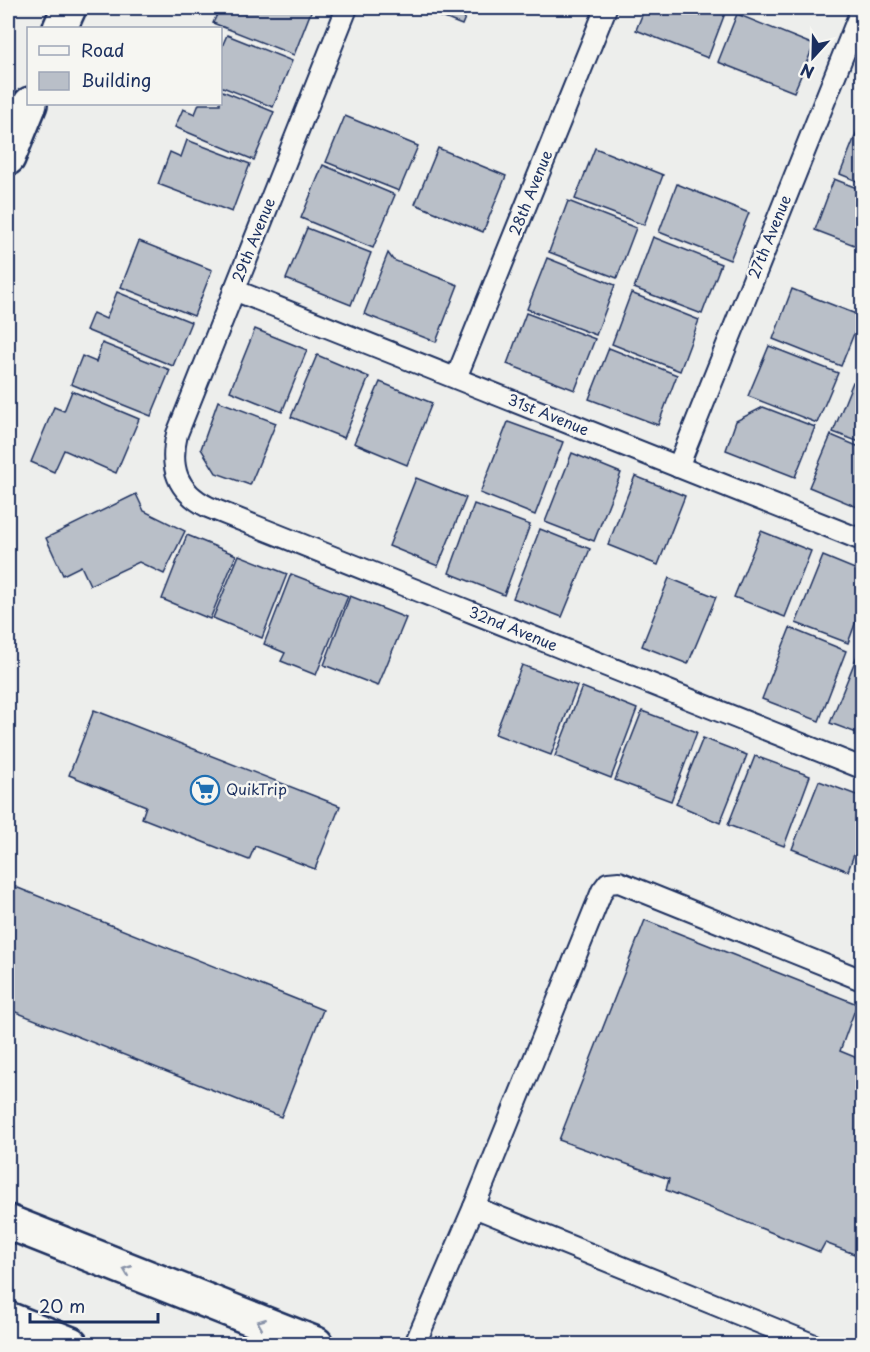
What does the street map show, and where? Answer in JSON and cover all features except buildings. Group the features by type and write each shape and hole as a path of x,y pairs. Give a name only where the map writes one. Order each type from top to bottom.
{"main road":[{"path":"60,27 69,8"},
{"path":"8,158 30,105"},
{"path":"8,1222 316,1344"},
{"path":"8,1319 71,1344"}],"lane":[{"name":"29th Avenue","path":"175,476 172,462 177,434 347,8"},
{"name":"28th Avenue","path":"456,378 606,8"},
{"name":"27th Avenue","path":"678,466 862,8"},
{"name":"31st Avenue","path":"234,290 862,540"},
{"name":"32nd Avenue","path":"175,476 183,489 208,507 862,768"},
{"path":"415,1344 474,1207 602,891 609,883 619,882 862,980"},
{"path":"474,1207 812,1344"}],"place":[{"name":"QuikTrip","path":"205,790"}]}
